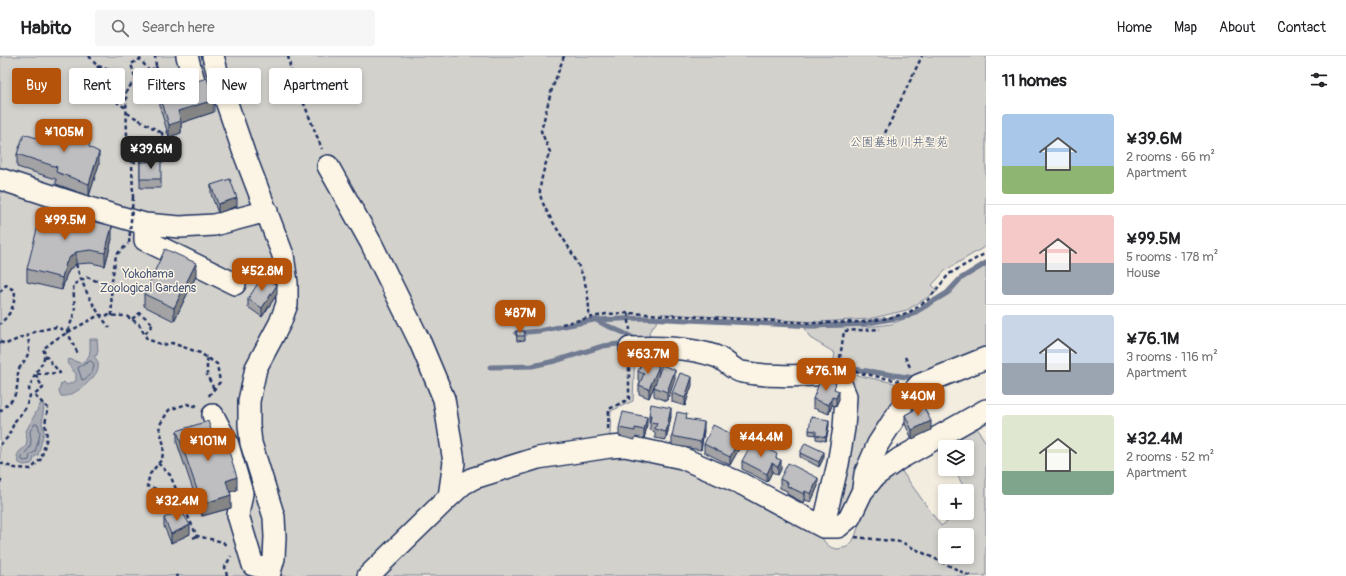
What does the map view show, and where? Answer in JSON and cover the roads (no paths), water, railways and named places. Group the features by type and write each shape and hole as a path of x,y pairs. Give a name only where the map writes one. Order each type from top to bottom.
{"street":[{"path":"187,56 190,68"},
{"path":"198,56 207,84 199,87"},
{"path":"206,407 227,442 242,493 238,515 261,572 274,558 276,537 274,517 254,455 249,425 249,401 256,368 280,323 287,304 287,283 283,255 221,86 213,56"},
{"path":"328,166 371,243 420,342 444,399 454,462 449,497"},
{"path":"0,179 86,207 145,224 180,227 214,225 266,211"},
{"path":"145,224 145,240 163,257 235,284"},
{"path":"630,347 665,347 692,350 717,357 740,371 778,376 845,373 846,396 844,428 838,464 823,527"},
{"path":"862,492 865,474 878,444 909,396 919,385 986,358"},
{"path":"368,576 463,484 474,478 538,458 625,446 682,458 742,484 823,527 838,527 850,517 862,492 875,476 898,459 986,410"}],"water":[{"path":"90,339 97,339 98,350 97,355 94,356 98,365 97,372 83,387 77,391 61,396 59,391 61,384 64,382 67,385 76,381 76,374 67,363 69,359 80,363 87,359 90,354"},
{"path":"41,403 44,405 42,423 44,432 38,455 34,457 31,464 24,465 19,463 17,456 26,446 26,431"}],"waterway":[{"path":"516,333 539,331 594,320 645,318 814,326 863,324 909,316 947,293 960,279 986,263"},
{"path":"598,321 639,342"},
{"path":"490,367 532,366 555,361 603,346 626,343"},
{"path":"839,367 916,378"}],"park label":[{"name":"公園墓地 川井聖苑","path":"899,142"},
{"name":"Yokohama Zoological Gardens","path":"148,281"}]}
